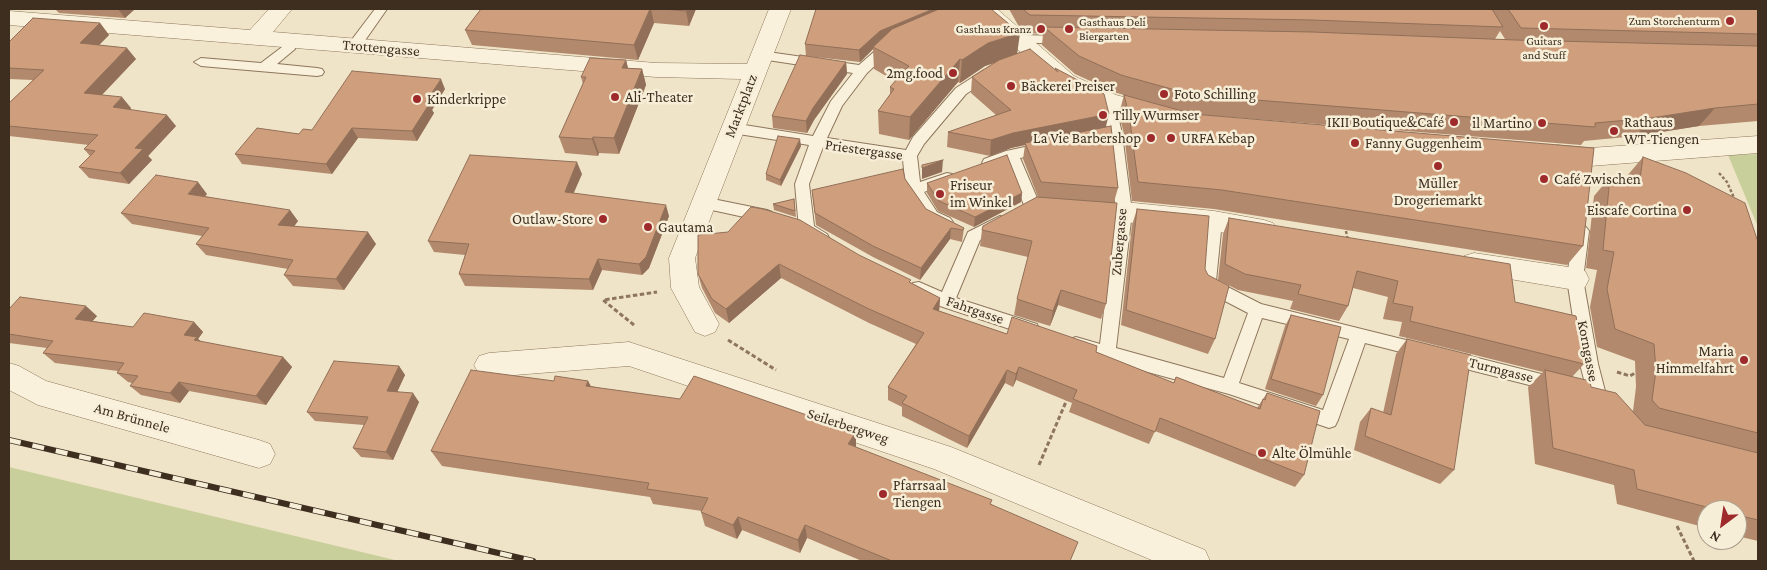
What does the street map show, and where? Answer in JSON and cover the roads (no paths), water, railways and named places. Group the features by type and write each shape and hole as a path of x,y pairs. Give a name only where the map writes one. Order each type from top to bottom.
{"street":[{"path":"256,36 281,9"},
{"name":"Marktplatz","path":"703,203 780,9"},
{"path":"974,10 1024,52 1066,81 1108,101 1178,121"},
{"name":"Trottengasse","path":"9,18 256,36 354,46 559,60 656,70 757,63"},
{"path":"1531,152 1589,166 1758,144"},
{"path":"703,203 682,258 685,288 705,324"},
{"path":"1115,212 1214,221 1291,234"},
{"path":"1448,259 1575,280"},
{"name":"Seilerbergweg","path":"489,365 629,354 940,457 1193,561"},
{"name":"Am Brünnele","path":"9,375 38,392 259,454"}],"lane":[{"path":"354,46 381,9"},
{"path":"264,67 288,49 289,40"},
{"path":"807,229 802,184 817,143 836,104 862,70 886,48 902,40"},
{"path":"1024,52 1077,40"},
{"path":"201,62 317,72"},
{"path":"757,63 862,70"},
{"name":"Priestergasse","path":"974,236 932,216 914,190 910,156 918,141 960,91 991,71 1000,68"},
{"name":"Zubergasse","path":"1106,354 1115,212 1115,134 1108,101"},
{"name":"Priestergasse","path":"732,128 817,143 910,156"},
{"path":"1096,138 1115,134"},
{"path":"976,167 1011,154 1058,145"},
{"path":"1011,154 1032,205"},
{"path":"914,190 958,174"},
{"path":"703,203 768,216 807,229 832,244"},
{"path":"946,301 974,236 1032,205 1050,206"},
{"name":"Korngasse","path":"1583,213 1575,280 1589,364 1597,395 1620,420"},
{"name":"Turmgasse","path":"1214,221 1208,284 1257,310 1597,395"},
{"name":"Fahrgasse","path":"902,280 946,301 1043,333"},
{"path":"1229,387 1257,310"},
{"path":"1060,339 1106,354 1229,387 1329,420 1360,335"}],"railway":[{"path":"9,440 533,561"}],"place":[{"name":"Zum Storchenturm","path":"1730,21"},
{"name":"Guitars and Stuff","path":"1544,26"},
{"name":"Gasthaus Kranz","path":"1041,29"},
{"name":"Gasthaus Deli Biergarten","path":"1069,29"},
{"name":"2mg.food","path":"953,73"},
{"name":"Bäckerei Preiser","path":"1011,86"},
{"name":"Foto Schilling","path":"1164,94"},
{"name":"Ali-Theater","path":"615,97"},
{"name":"Kinderkrippe","path":"417,99"},
{"name":"Tilly Wurmser","path":"1103,115"},
{"name":"IKII Boutique&Café","path":"1454,122"},
{"name":"il Martino","path":"1542,123"},
{"name":"Rathaus WT-Tiengen","path":"1614,131"},
{"name":"La Vie Barbershop","path":"1151,138"},
{"name":"URFA Kebap","path":"1171,138"},
{"name":"Fanny Guggenheim","path":"1355,143"},
{"name":"Müller Drogeriemarkt","path":"1438,166"},
{"name":"Café Zwischen","path":"1544,179"},
{"name":"Friseur im Winkel","path":"940,194"},
{"name":"Eiscafe Cortina","path":"1687,210"},
{"name":"Outlaw-Store","path":"603,219"},
{"name":"Gautama","path":"648,227"},
{"name":"Maria Himmelfahrt","path":"1744,360"},
{"name":"Alte Ölmühle","path":"1262,453"},
{"name":"Pfarrsaal Tiengen","path":"883,494"}]}
